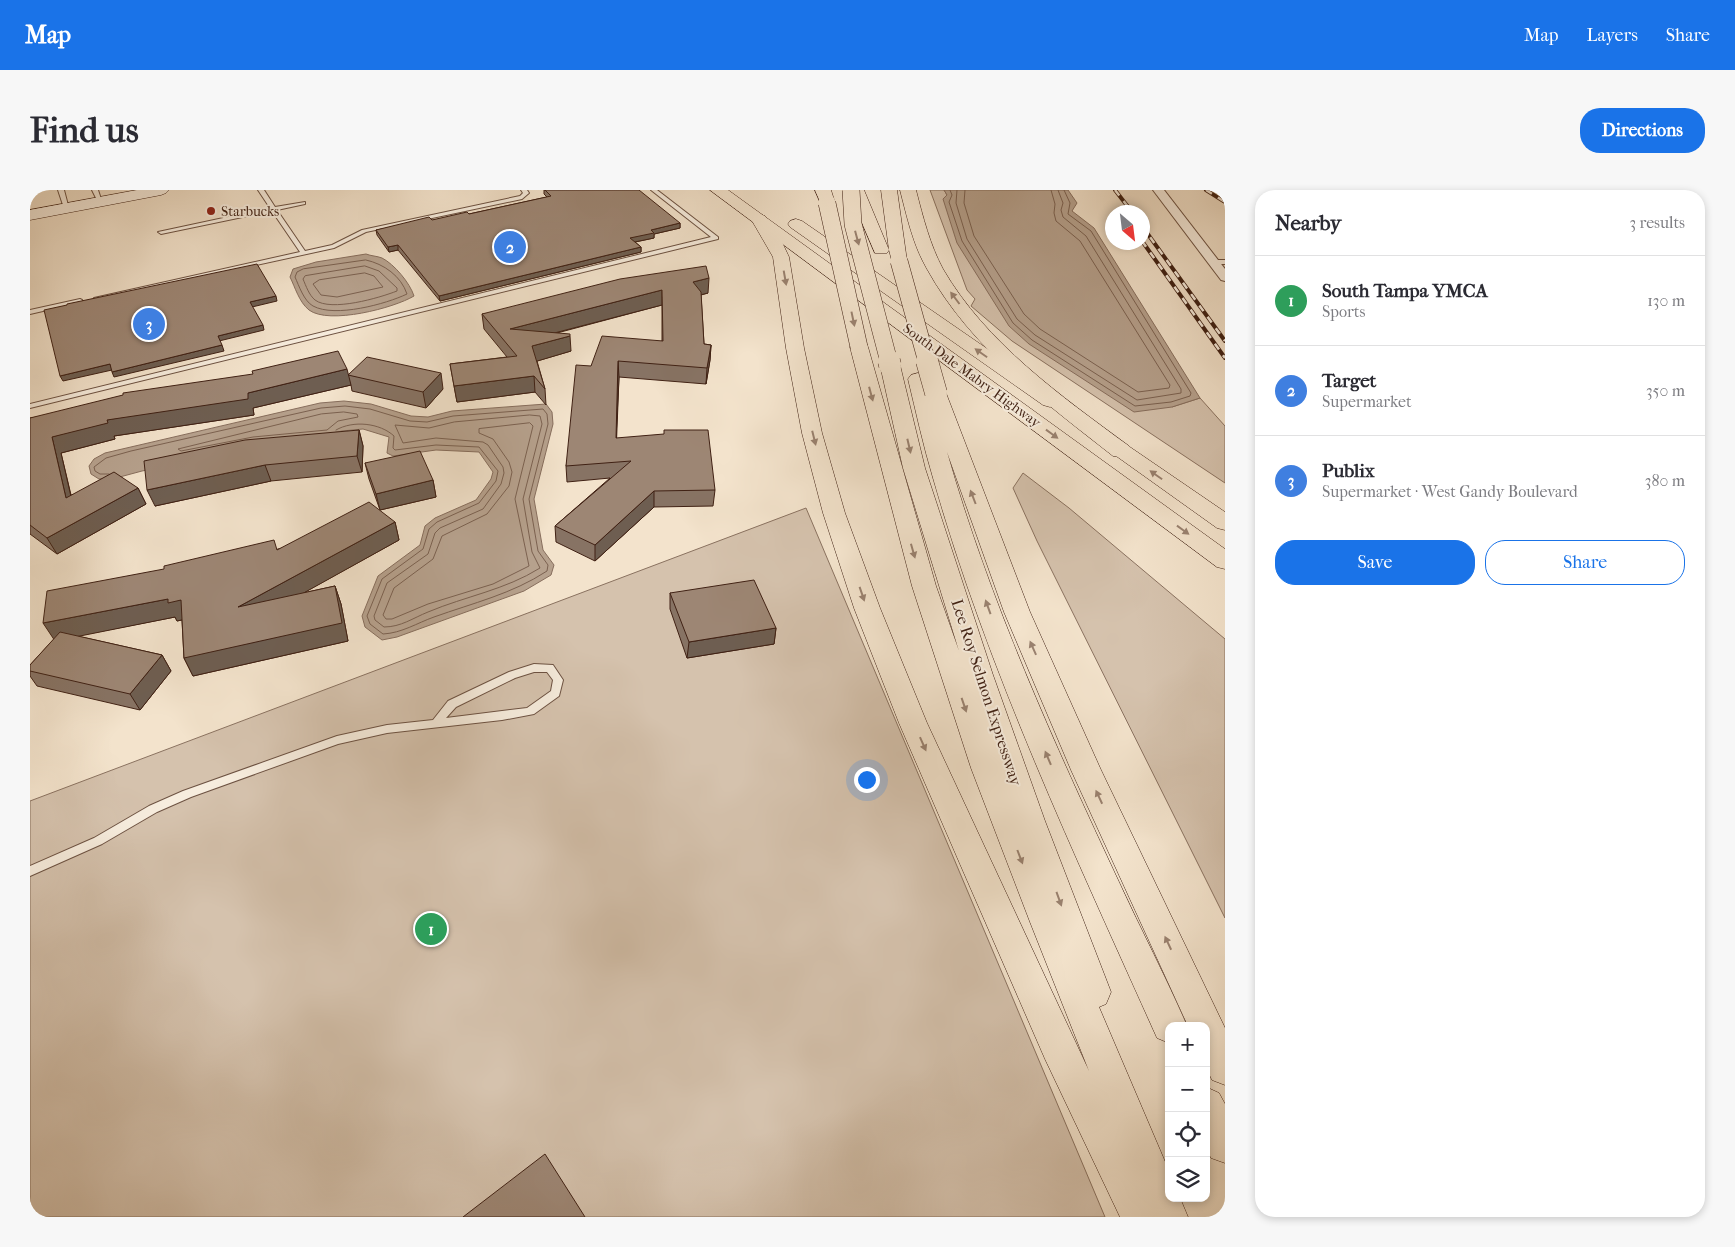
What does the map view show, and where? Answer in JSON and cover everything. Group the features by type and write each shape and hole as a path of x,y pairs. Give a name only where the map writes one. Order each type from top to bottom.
{"main road":[{"path":"30,214 67,208 98,196 161,190"},
{"name":"South Dale Mabry Highway","path":"718,190 769,216 1121,451 1225,523"},
{"name":"Lee Roy Selmon Expressway","path":"851,190 853,224 890,364 914,468 1003,743 1062,909 1165,1170"},
{"path":"856,190 881,250 927,386 1017,612 1086,770 1225,1067"},
{"path":"866,190 881,250"},
{"path":"889,190 899,261 927,386 947,491 1007,657 1083,840 1167,1022"},
{"path":"909,193 930,258 949,290 966,312 1027,375 1080,420 1121,451"},
{"path":"825,197 859,346 924,586 986,768 1046,922 1168,1217"},
{"path":"769,216 774,242 781,257 797,356 812,432 834,513 867,608 913,723 1058,1046 1141,1217"},
{"name":"South Dale Mabry Highway","path":"769,216 1225,561"},
{"path":"1187,983 1225,1056"},
{"path":"1209,1112 1225,1144"},
{"path":"1177,1202 1183,1217"}],"street":[{"path":"1158,190 1219,262 1225,277"}],"lane":[{"path":"61,190 67,208"},
{"path":"261,190 303,252"},
{"path":"30,312 334,246 364,231 522,197 526,193 524,190"},
{"path":"30,406 716,238 654,190"},
{"path":"161,232 302,203"},
{"path":"30,871 98,841 153,809 187,794 337,740 387,729 502,716 530,711 555,693 558,680 550,668 534,668 512,675 452,704 436,723"}],"shaded area":[{"path":"930,190 944,190 947,195 1172,407 1200,398 1225,426 1225,483 1012,341 971,306 975,299 967,290"},
{"path":"1023,473 1069,508 1225,639 1225,918 1037,541 1013,488"},
{"path":"806,508 1105,1217 30,1217 30,801"}],"water":[{"path":"944,190 1068,190 1077,203 1072,211 1094,228 1105,246 1105,250 1108,250 1200,398 1172,407 1134,412 1029,344 1009,326 957,243 943,199 947,195"},
{"path":"366,254 382,258 392,265 405,280 414,296 377,310 346,315 331,316 318,314 306,307 300,299 290,277 293,269 316,262"},
{"path":"344,401 371,404 411,416 428,417 452,411 546,404 552,412 553,424 534,499 543,550 554,565 551,575 524,591 397,637 382,640 365,627 362,616 378,576 420,545 425,526 435,518 476,500 491,479 493,472 479,452 436,450 393,456 387,453 389,437 363,429 342,431 142,471 116,478 99,479 91,474 89,466 94,459 105,453 320,403"}],"building":[{"path":"545,190 639,190 680,223 651,230 654,233 630,238 641,247 439,296 398,245 388,247 376,230 429,217 432,220 467,212 469,214 551,196"},
{"path":"257,264 276,296 250,302 263,325 218,336 222,345 112,372 110,364 60,376 44,310"},
{"path":"706,266 709,278 693,282 701,292 704,344 711,345 707,368 618,361 616,438 664,434 664,430 708,430 715,490 654,491 595,545 555,526 631,461 566,466 576,365 591,366 602,336 663,341 662,290 510,329 570,334 570,336 532,346 545,389 534,376 454,386 450,364 517,356 482,314 620,279"},
{"path":"338,351 347,369 248,393 248,399 107,420 108,423 52,437 66,498 114,472 138,488 47,538 30,525 30,418 123,395 123,393 253,374 252,371"},
{"path":"367,357 441,373 423,392 348,375"},
{"path":"359,430 357,456 265,465 147,490 144,461 245,440"},
{"path":"420,451 433,480 376,494 365,463"},
{"path":"369,502 395,522 238,607 335,586 342,623 184,658 181,600 168,603 168,599 43,623 47,591 164,569 164,566 274,540 277,550"},
{"path":"754,580 776,628 689,642 670,593"},
{"path":"60,632 162,655 130,694 30,671 30,665"},
{"path":"545,1154 585,1217 463,1217"}],"railway":[{"path":"1115,190 1127,205"},
{"path":"1206,190 1225,202"},
{"path":"1150,237 1225,341"},
{"path":"1148,250 1225,358"}],"place":[{"name":"Starbucks","path":"211,211"},
{"name":"Target","path":"510,247"},
{"name":"Publix","path":"149,324"},
{"name":"South Tampa YMCA","path":"431,929"}]}
